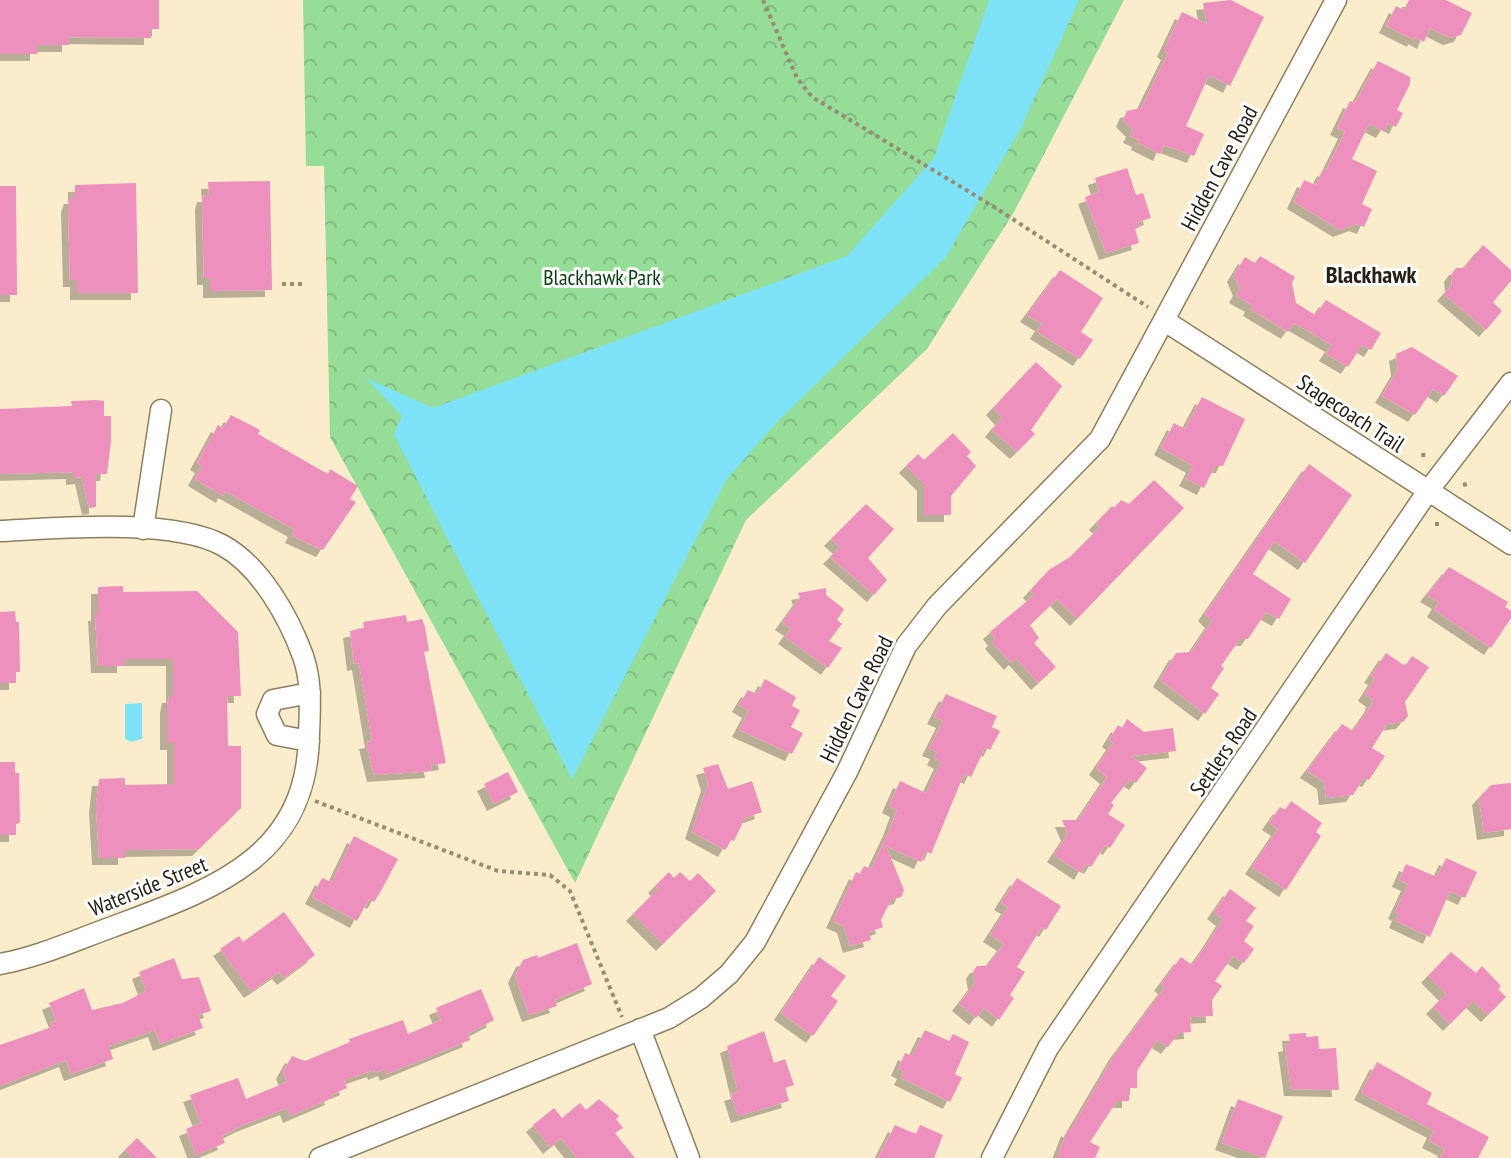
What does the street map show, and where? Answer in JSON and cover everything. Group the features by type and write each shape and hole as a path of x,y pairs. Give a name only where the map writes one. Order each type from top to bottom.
{"street":[{"name":"Hidden Cave Road","path":"320,1158 669,1018 701,998 729,974 755,942 847,772 906,646 937,606 1100,439 1336,0"},
{"name":"Stagecoach Trail","path":"1165,321 1511,544"},
{"name":"Settlers Road","path":"992,1158 1048,1048 1428,491 1511,383"},
{"path":"143,529 161,410"},
{"name":"Waterside Street","path":"0,531 143,529 168,531 222,545 253,571 293,627 310,676 309,741 300,795 274,842 236,875 199,895 0,964"},
{"path":"309,741 277,735 267,714 273,700 310,693"},
{"path":"634,1032 689,1158"}],"path":[{"path":"763,0 797,78 812,97 991,205 1148,307"},
{"path":"282,284 302,284"},
{"path":"1423,453 1424,460"},
{"path":"1463,485 1471,483"},
{"path":"1437,522 1437,530"},
{"path":"300,795 498,871 536,872 561,881 570,891 634,1032"}],"green space":[{"name":"Blackhawk Park","path":"303,0 1124,0 1014,212 927,349 746,520 575,883 330,437 324,166 306,166"}],"water":[{"path":"989,0 1079,0 1022,126 946,257 777,422 726,480 572,779 394,435 402,416 366,378 433,408 847,256 934,158"},
{"path":"142,703 142,739 131,742 125,739 125,704"}],"building":[{"path":"0,0 159,0 159,29 151,29 151,38 69,37 69,45 37,45 37,54 0,54"},
{"path":"1231,0 1264,17 1230,86 1209,75 1186,126 1204,134 1194,156 1164,145 1160,154 1138,143 1139,140 1130,136 1133,130 1123,120 1127,111 1141,108 1168,53 1164,50 1182,12 1207,24 1203,3"},
{"path":"1409,0 1446,0 1472,13 1461,35 1450,38 1430,28 1424,42 1415,37 1414,40 1386,26 1396,6 1404,10"},
{"path":"1378,61 1410,77 1410,84 1397,110 1403,113 1396,127 1388,123 1383,131 1369,124 1352,159 1377,171 1362,204 1372,209 1364,227 1356,224 1340,230 1294,202 1304,180 1316,185 1326,170 1345,132 1337,128 1350,101 1355,103"},
{"path":"1127,168 1136,195 1143,193 1151,218 1138,222 1140,227 1135,229 1139,243 1106,253 1085,197 1099,192 1095,178"},
{"path":"270,181 272,290 210,291 210,278 204,278 202,203 204,195 209,195 208,182"},
{"path":"136,183 138,293 77,293 77,280 70,280 68,205 71,197 75,197 75,185"},
{"path":"0,186 16,186 17,295 0,295"},
{"path":"1483,245 1511,270 1511,281 1493,302 1502,311 1486,330 1444,294 1452,285 1451,275 1456,268 1464,268"},
{"path":"1260,256 1295,277 1292,283 1296,303 1315,315 1326,300 1381,333 1371,350 1362,345 1348,367 1326,354 1332,345 1294,323 1288,332 1250,309 1252,305 1236,296 1240,289 1234,275 1245,257 1255,263"},
{"path":"1060,270 1103,298 1081,332 1093,340 1080,359 1037,332 1042,324 1027,315"},
{"path":"1412,347 1458,376 1444,396 1433,389 1415,415 1382,396 1398,369 1396,354"},
{"path":"1036,362 1062,386 1031,430 1035,434 1017,452 992,430 1002,418 993,408"},
{"path":"1202,397 1245,419 1223,466 1215,466 1204,488 1186,479 1193,466 1161,448 1174,423 1185,429"},
{"path":"71,401 104,401 104,416 111,416 111,441 107,474 96,474 96,507 89,508 82,477 73,478 73,472 0,474 0,409 72,406"},
{"path":"231,415 319,469 328,474 330,469 358,486 350,499 356,502 323,550 292,536 295,530 225,491 223,496 195,479 202,466 197,463 218,425 223,428"},
{"path":"953,433 971,452 967,456 976,466 951,496 951,515 924,515 924,484 906,466 918,454 924,460"},
{"path":"1309,464 1352,495 1305,563 1274,541 1253,574 1291,599 1279,619 1266,612 1248,639 1240,639 1221,666 1224,668 1211,688 1219,694 1205,714 1160,680 1176,653 1191,652 1212,621 1205,614"},
{"path":"1154,480 1184,508 1077,619 1057,599 1030,625 1039,638 1034,643 1056,667 1038,683 1016,658 1011,663 992,642 995,639 990,632 1034,595 1030,591 1049,570 1070,557 1100,527 1096,523 1112,506 1114,508 1121,500 1129,504"},
{"path":"866,504 894,529 868,558 887,580 874,595 830,557 840,547 831,539"},
{"path":"1449,567 1508,602 1505,607 1511,611 1511,618 1491,648 1434,610 1439,602 1427,595"},
{"path":"123,586 123,592 197,591 238,632 241,696 227,696 228,746 241,746 241,808 199,849 125,850 125,858 99,858 96,806 99,779 125,778 125,785 174,784 174,743 167,743 167,706 169,696 173,696 173,659 124,659 124,666 98,666 95,614 98,614 98,587"},
{"path":"826,588 826,595 844,609 837,620 842,624 829,641 842,648 828,668 785,637 791,629 782,623 800,598 798,593"},
{"path":"15,611 16,622 19,622 20,672 16,672 16,683 0,683 0,612"},
{"path":"406,615 407,622 422,619 425,627 429,651 424,652 446,763 431,765 432,771 374,775 366,742 372,741 359,663 354,664 350,631 364,628 363,622"},
{"path":"1386,653 1405,666 1412,656 1429,667 1405,702 1408,716 1403,722 1387,724 1372,748 1385,756 1369,780 1364,778 1353,795 1326,798 1324,782 1307,771 1342,724 1353,731 1371,706 1373,700 1365,694 1375,678 1371,676"},
{"path":"765,679 796,697 792,706 800,710 791,727 803,733 792,754 739,730 749,711 739,705 748,690 757,694"},
{"path":"946,694 997,716 992,727 1000,731 990,750 985,748 971,777 964,774 931,854 926,851 921,862 886,846 904,890 901,897 891,900 881,920 883,927 869,932 871,940 850,946 844,926 833,921 856,872 860,874 864,866 871,869 897,810 889,806 900,781 926,793 941,762 934,758 937,752 929,749 943,721 934,717"},
{"path":"1127,719 1144,732 1173,728 1176,751 1131,756 1147,768 1136,783 1130,779 1111,803 1114,805 1108,814 1125,825 1110,848 1105,845 1091,867 1086,864 1081,873 1054,855 1068,834 1062,820 1078,820 1107,777 1096,768 1113,743 1109,740 1118,725 1122,728"},
{"path":"0,762 15,762 15,773 19,773 20,823 16,824 16,835 0,835"},
{"path":"718,764 728,789 752,781 762,812 745,818 734,841 731,840 725,850 692,832 708,784 703,768"},
{"path":"508,772 518,792 494,804 484,784"},
{"path":"1511,783 1511,829 1484,833 1479,798 1491,785"},
{"path":"1291,801 1322,823 1316,832 1321,836 1286,890 1252,867 1278,829 1269,823 1280,807 1285,810"},
{"path":"354,836 398,859 374,902 369,899 357,921 312,897 322,878 332,882"},
{"path":"1446,858 1477,872 1465,898 1450,891 1430,937 1396,921 1399,914 1395,912 1408,884 1399,880 1406,864 1437,877"},
{"path":"669,872 674,878 680,872 690,881 698,873 716,891 663,944 633,914 658,889 655,886"},
{"path":"1017,878 1061,906 1046,930 1042,927 1017,967 1025,972 1010,995 1014,998 999,1020 984,1008 976,1018 959,1004 975,983 973,972 977,966 987,966 1004,944 990,935 1008,907 1001,903"},
{"path":"1230,889 1256,908 1246,921 1254,926 1244,941 1254,949 1244,963 1233,956 1215,981 1222,986 1212,1000 1213,1016 1190,1017 1191,1032 1179,1033 1168,1047 1157,1040 1137,1071 1137,1088 1129,1088 1129,1101 1117,1101 1090,1142 1100,1147 1095,1158 1057,1158 1068,1129 1070,1131 1116,1053 1165,987 1161,984 1181,957 1192,965 1210,940 1223,919 1214,912"},
{"path":"284,912 315,955 284,978 279,972 251,991 220,949 239,936 243,942"},
{"path":"577,943 592,984 555,1000 557,1006 529,1015 515,976 523,960 537,955 538,958"},
{"path":"1451,952 1476,973 1482,966 1501,986 1498,989 1506,997 1488,1015 1473,1001 1450,1024 1433,1007 1446,994 1428,976"},
{"path":"819,957 846,976 831,996 838,1001 813,1036 781,1013"},
{"path":"174,958 182,979 199,977 211,1011 198,1015 203,1028 160,1044 155,1030 109,1046 113,1059 71,1074 66,1060 0,1086 0,1045 52,1027 50,1023 56,1021 49,1003 84,988 92,1010 123,1003 146,991 139,972"},
{"path":"481,989 494,1020 468,1034 470,1040 387,1074 385,1069 375,1073 374,1070 344,1080 347,1088 331,1095 332,1098 290,1116 287,1108 243,1125 222,1136 225,1143 196,1155 186,1129 201,1123 190,1095 238,1078 246,1099 287,1082 283,1072 292,1056 305,1061 350,1042 349,1039 403,1020 408,1034 441,1020 436,1008"},
{"path":"925,1030 949,1041 953,1034 969,1042 955,1074 962,1078 950,1102 901,1078 904,1072 898,1069 905,1053 912,1056"},
{"path":"764,1031 774,1063 785,1059 794,1085 785,1088 789,1101 738,1116 731,1094 738,1092 727,1046"},
{"path":"1306,1033 1306,1037 1318,1036 1319,1049 1336,1048 1339,1090 1291,1089 1285,1045 1290,1044 1289,1034"},
{"path":"1377,1062 1432,1093 1427,1104 1489,1137 1478,1158 1440,1158 1445,1149 1429,1141 1434,1131 1361,1093"},
{"path":"599,1099 619,1116 616,1119 623,1128 615,1133 635,1158 577,1158 561,1138 550,1147 533,1125 554,1108 562,1118 580,1103 586,1110"},
{"path":"1238,1099 1283,1116 1265,1158 1222,1143"},
{"path":"895,1125 916,1134 920,1125 943,1135 934,1158 878,1158"},
{"path":"137,1138 157,1158 133,1158 125,1150"}],"district":[{"name":"Blackhawk","path":"1371,274"}]}
